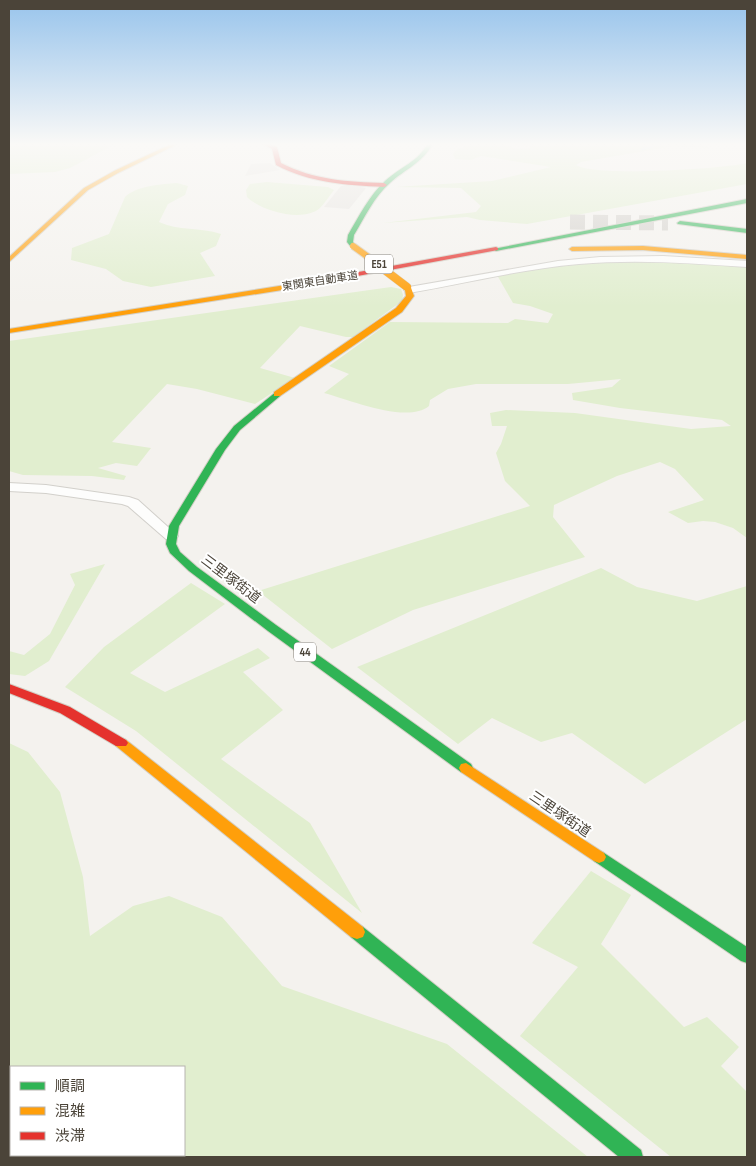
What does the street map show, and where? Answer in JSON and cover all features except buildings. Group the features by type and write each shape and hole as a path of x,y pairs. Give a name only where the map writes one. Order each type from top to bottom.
{"main road":[{"path":"9,260 77,197"},
{"path":"171,536 180,513 221,449 237,428 275,396 398,310 410,296 408,289 350,242 351,235 376,197"},
{"name":"東関東自動車道","path":"9,321 360,268 739,197"},
{"name":"東関東自動車道","path":"9,331 145,311 426,263 747,201"},
{"path":"668,223 747,231"},
{"path":"559,250 644,248 747,257"},
{"path":"145,311 346,283 544,252"},
{"path":"349,260 377,254"},
{"name":"三里塚街道","path":"171,536 171,544 181,560 439,750 747,956"},
{"path":"9,688 73,713 117,740 334,913 634,1157"}],"street":[{"path":"408,289 487,274 579,261 636,259 747,264"},
{"path":"9,487 46,489 124,500 133,503 171,536"}],"green space":[{"path":"125,197 180,197 168,204 159,222 174,227 205,230 221,234 216,246 200,253 215,276 151,287 123,281 106,269 71,260 72,248 109,234"},
{"path":"247,197 328,197 320,208 303,215 272,211"},
{"path":"471,197 673,197 527,224 467,217 383,223 476,212 481,206"},
{"path":"637,260 747,266 747,538 733,528 715,522 688,523 668,512 704,500 675,469 660,462 617,476 554,505 553,517 585,557 413,610 332,649 258,591 530,506 505,481 496,453 507,426 492,426 490,413 506,410 575,413 691,429 731,426 722,420 620,408 573,400 572,393 612,387 621,379 568,384 476,384 448,389 430,400 429,406 419,411 407,413 378,409 324,393 349,374 329,366 390,322 508,323 515,319 548,323 553,314 530,306 513,303 497,275 547,266"},
{"path":"391,287 401,289 402,301 353,337 300,326 260,368 295,378 255,404 197,389 167,384 112,442 151,448 137,466 116,463 98,468 126,476 124,480 92,476 23,475 9,471 9,341"},
{"path":"105,564 49,661 25,676 9,674 9,651 24,655 50,634 75,585 70,574"},
{"path":"601,568 637,587 697,601 747,586 747,719 645,784 572,733 541,742 492,718 458,744 357,667"},
{"path":"191,583 225,604 130,673 165,692 258,648 270,658 243,672 283,710 221,759 310,823 362,913 136,731 65,687 104,647"},
{"path":"9,743 28,752 60,792 83,877 90,936 133,906 169,896 222,917 282,986 447,1044 588,1157 9,1157"},
{"path":"591,871 631,895 601,944 684,1027 707,1017 739,1047 721,1066 747,1092 747,1157 671,1157 520,1036 578,967 532,943"}],"shaded area":[{"path":"332,197 358,197 349,209 324,207"}],"tunnel":[{"path":"570,222 668,223"}],"traffic: fast":[{"path":"353,246 350,242 351,235 374,197"},
{"path":"496,249 747,201"},
{"path":"680,223 747,231"},
{"path":"277,394 237,428 221,449 174,526 171,544 175,553 193,569 272,628 466,768"},
{"path":"599,857 747,956"},
{"path":"357,932 634,1157"}],"traffic: slow":[{"path":"9,260 77,197"},
{"path":"353,246 407,287"},
{"path":"572,249 643,248 747,257"},
{"path":"9,331 298,285"},
{"path":"277,394 399,310 410,296 407,287"},
{"path":"121,743 357,932"},
{"path":"466,768 599,857"}],"traffic: jam":[{"path":"298,285 496,249"},
{"path":"9,688 65,710 121,743"}]}
